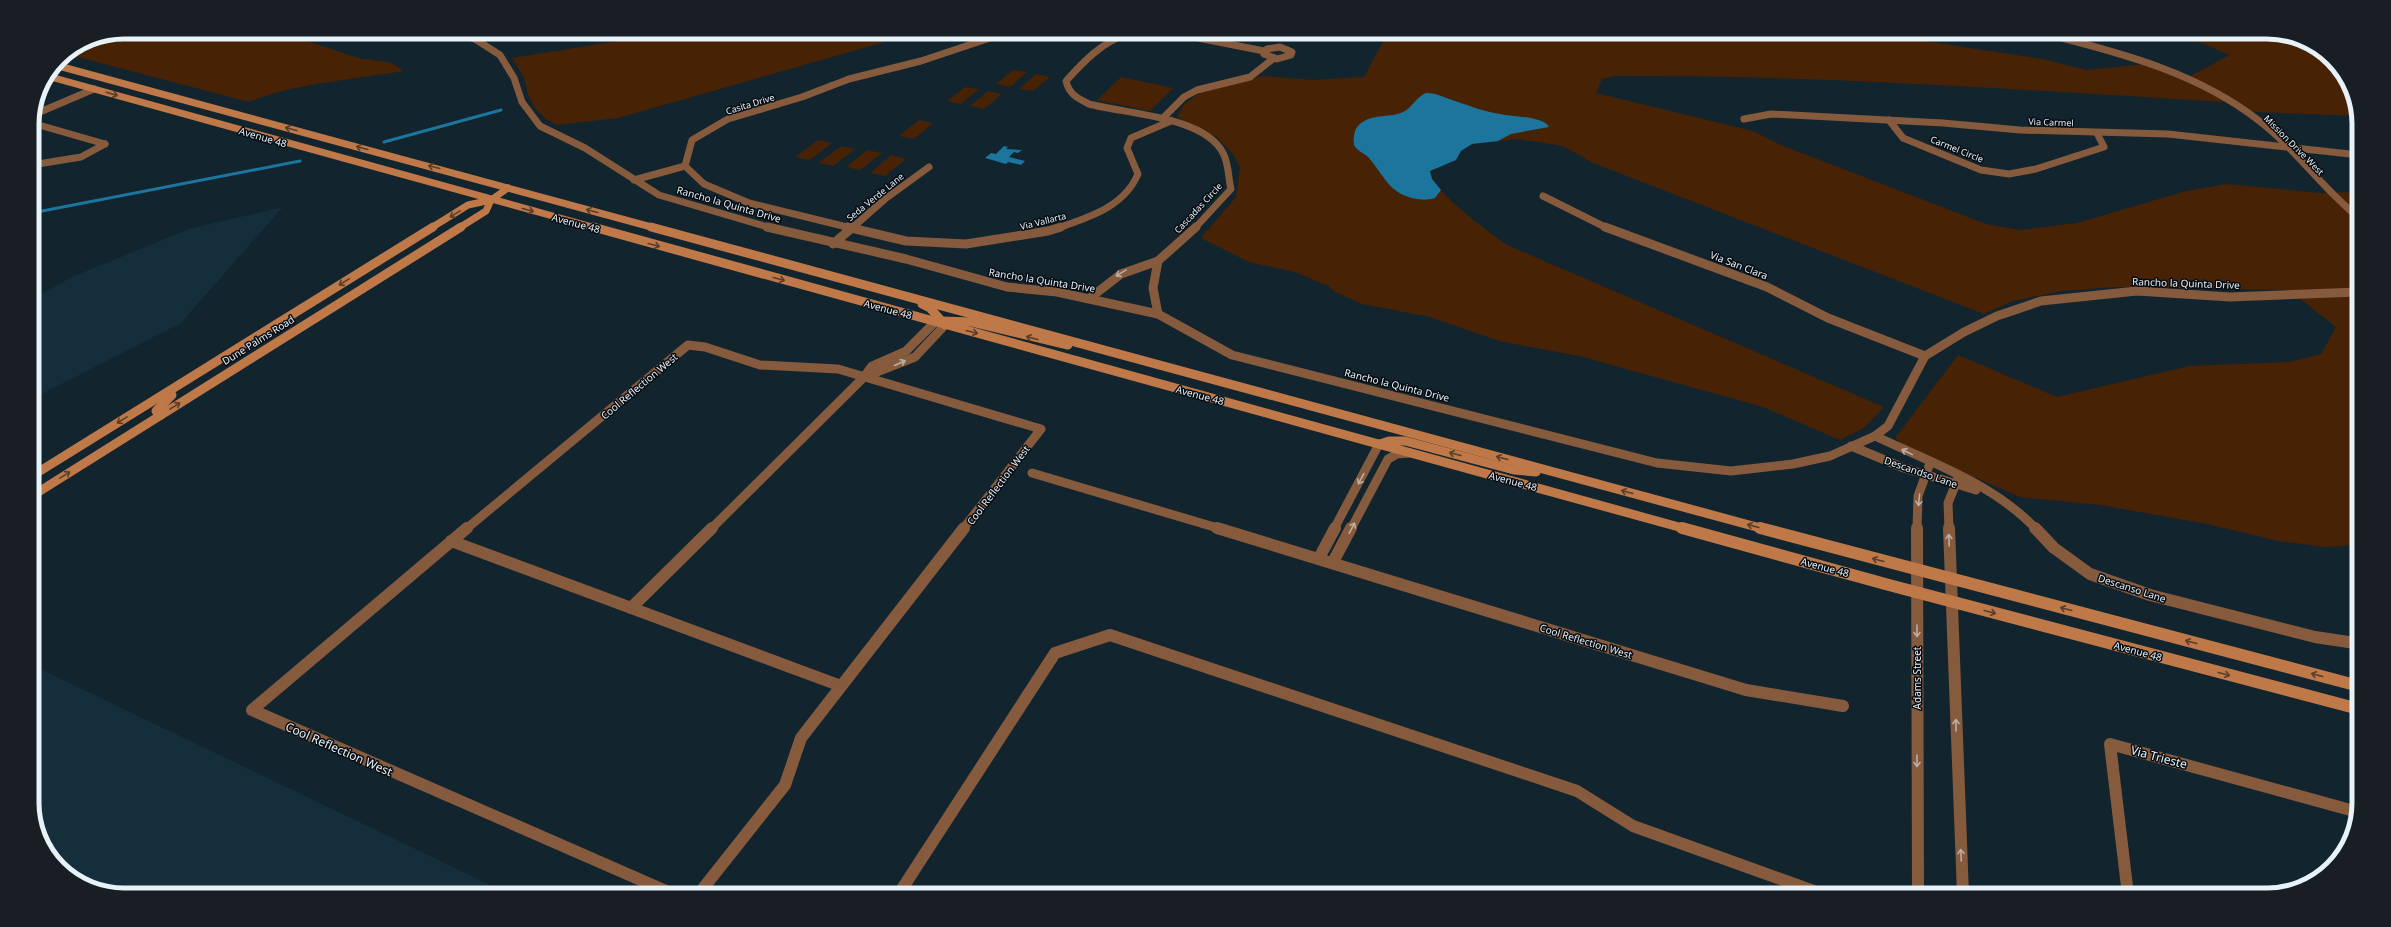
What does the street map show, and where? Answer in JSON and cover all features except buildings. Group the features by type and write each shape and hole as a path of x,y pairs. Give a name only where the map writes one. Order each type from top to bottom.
{"main road":[{"name":"Avenue 48","path":"61,67 1916,570 2352,683"},
{"name":"Avenue 48","path":"53,78 491,200 941,322 1953,602 2352,707"},
{"path":"94,89 113,81"},
{"name":"Dune Palms Road","path":"39,472 468,205 491,200 508,188"},
{"name":"Dune Palms Road","path":"39,492 486,211 491,200"},
{"path":"277,341 323,304 325,298 322,296"},
{"path":"908,296 930,308 941,322 968,321 1052,344 1098,348"},
{"path":"161,415 156,411 159,406 210,366"},
{"path":"1379,444 1389,441 1405,441 1514,470 1562,474"}],"street":[{"name":"Rancho la Quinta Drive","path":"475,39 500,54 514,78 522,102 540,126 585,148 659,195 833,244 906,259 1007,287 1057,292 1158,314 1232,355 1657,463 1731,471 1793,464 1830,456 1875,436 1888,426 1925,356 1964,332 1990,320 2041,301 2137,291 2230,296 2352,292"},
{"name":"Casita Drive","path":"685,166 692,140 728,119 796,99 850,79 921,61 987,39"},
{"name":"Cascadas Circle","path":"1112,39 1068,78 1065,85 1067,92 1077,100 1091,105 1162,119 1206,135 1222,151 1231,189 1195,228 1158,261"},
{"path":"1203,39 1264,51 1276,47 1286,48 1292,52 1287,58 1274,58 1266,56 1264,51"},
{"name":"Mission Drive West","path":"2066,39 2110,50 2177,74 2229,100 2258,121 2316,180 2352,212"},
{"path":"1162,119 1184,98 1197,90 1250,77 1260,71 1274,58"},
{"path":"40,112 94,89"},
{"name":"Via Carmel","path":"1744,119 1771,114 1943,122 2020,130 2168,134 2352,154"},
{"name":"Carmel Circle","path":"1889,120 1903,138 1981,170 2009,174 2036,169 2104,147 2097,133"},
{"name":"Via Vallarta","path":"852,228 906,241 946,244 985,242 1059,228 1094,215 1127,194 1132,188 1138,174 1136,166 1127,148 1129,141 1135,135 1171,122"},
{"path":"39,125 105,144 81,157 39,164"},
{"path":"634,180 685,166 704,184 749,203 852,228"},
{"name":"Seda Verde Lane","path":"833,244 885,200 929,167"},
{"name":"Via San Clara","path":"1543,196 1609,229 1767,287 1828,318 1925,356"},
{"path":"1090,298 1106,283 1131,268 1158,261 1153,288 1158,314"},
{"path":"631,608 864,377 915,356 941,322"},
{"name":"Cool Reflection West","path":"659,888 252,710 450,542 688,346 705,347 760,365 838,369 1041,429 801,738 785,785 703,888"},
{"path":"1875,436 1930,463 1957,480 1948,503 1953,602 1957,786 1963,888"},
{"path":"1319,558 1379,444"},
{"name":"Descandso Lane","path":"1851,446 1926,475 1957,480 1992,494"},
{"path":"1333,562 1388,459 1397,454 1410,453"},
{"name":"Adams Street","path":"1918,888 1916,570 1918,496 1930,463"},
{"name":"Cool Reflection West","path":"1032,473 1333,562 1746,690 1843,706"},
{"name":"Descanso Lane","path":"1992,494 2019,511 2054,548 2090,574 2150,595 2315,637 2352,643"},
{"path":"450,542 841,686"},
{"path":"903,888 1055,653 1110,635 1577,791 1633,826 1805,888"},
{"name":"Via Trieste","path":"2127,888 2110,744 2351,810"}],"shaded area":[{"path":"124,39 301,39 358,58 392,63 404,71 304,86 249,102 73,56 91,45"},
{"path":"631,39 895,39 618,118 557,125 546,119 535,108 528,95 524,77 512,58"},
{"path":"1384,39 1912,39 2042,59 2087,70 2144,64 2190,76 2230,55 2201,43 2181,39 2273,39 2305,48 2314,53 2327,64 2338,77 2347,97 2352,116 2256,112 2224,102 1920,84 1768,78 1616,76 1602,79 1596,93 1753,131 1781,145 1986,224 2019,230 2077,223 2186,191 2227,184 2321,193 2352,192 2352,545 2325,547 2278,541 2207,524 2100,505 2020,497 1907,448 1895,438 1958,355 2057,397 2189,366 2289,362 2321,354 2336,327 2289,290 2114,287 2062,291 2013,301 1984,314 1593,163 1563,146 1518,139 1472,144 1461,151 1456,160 1430,171 1432,179 1440,189 1462,211 1507,245 1884,407 1864,428 1840,440 1763,407 1583,357 1499,341 1430,317 1362,304 1335,292 1328,286 1295,272 1249,262 1201,238 1236,197 1240,167 1232,153 1217,137 1177,117 1183,106 1200,92 1263,76 1313,80 1364,77"},
{"path":"1013,70 1027,72 1010,87 996,84"},
{"path":"1036,74 1050,77 1033,91 1019,89"},
{"path":"1121,77 1173,88 1150,111 1097,100"},
{"path":"965,87 979,89 961,104 947,101"},
{"path":"988,91 1002,94 984,109 970,106"},
{"path":"919,120 933,123 914,139 899,136"},
{"path":"818,140 832,143 810,160 795,157"},
{"path":"841,146 855,149 833,166 818,163"},
{"path":"867,150 882,153 860,170 846,167"},
{"path":"891,155 906,159 885,176 870,173"},
{"path":"283,207 181,323 39,395 39,295 74,276 192,228"},
{"path":"39,668 497,888 118,888 91,882 72,870 57,855 45,836 42,825 39,809"}],"water":[{"path":"1426,93 1438,95 1489,112 1534,119 1546,123 1549,127 1511,134 1498,141 1472,144 1461,151 1456,160 1430,171 1432,179 1441,190 1435,198 1422,200 1407,197 1393,189 1368,157 1355,147 1354,133 1362,122 1368,119 1403,112 1419,97"},
{"path":"1004,146 1008,147 1006,149 1022,150 1018,153 1014,152 1009,157 1025,161 1021,165 1008,162 1006,164 985,158 991,153 996,154"}],"waterway":[{"path":"384,142 501,110"},
{"path":"39,212 300,161"}]}
